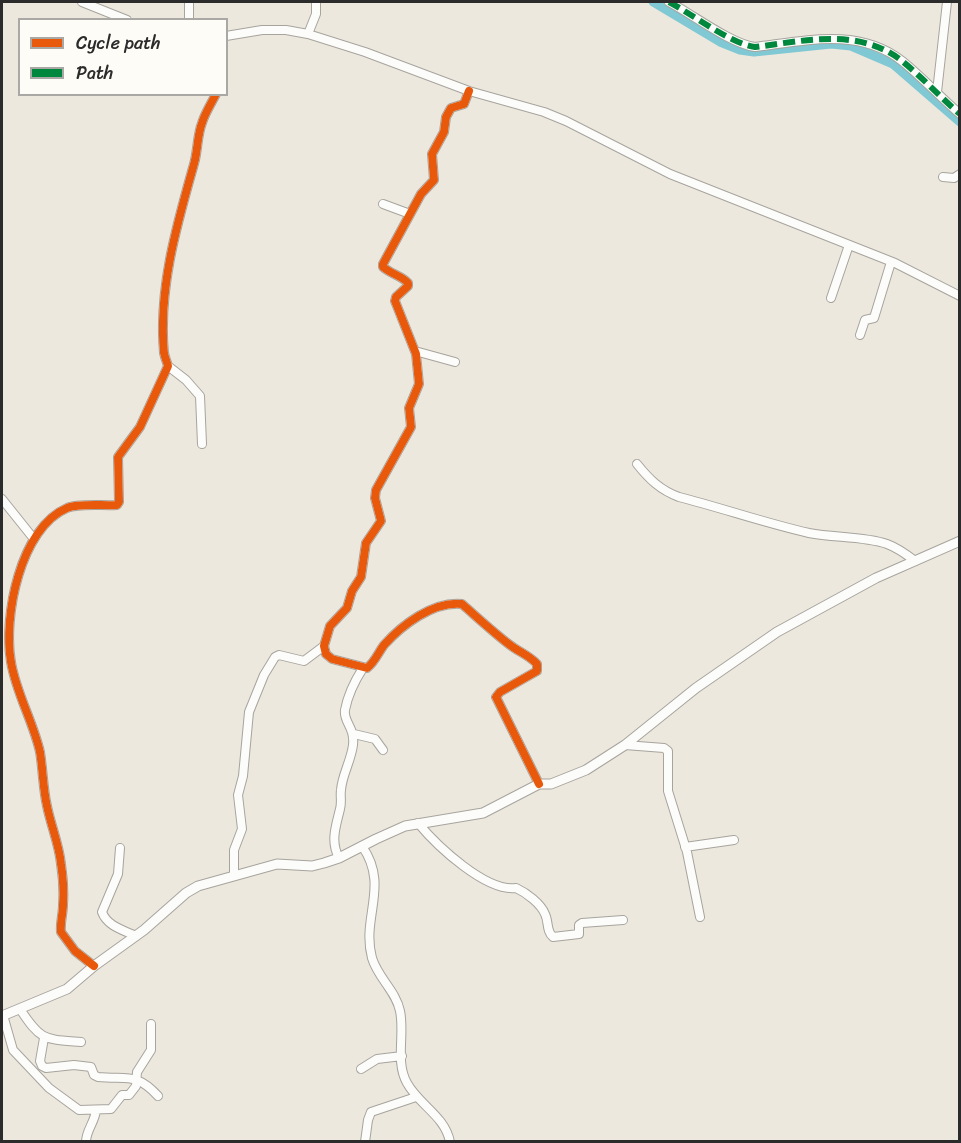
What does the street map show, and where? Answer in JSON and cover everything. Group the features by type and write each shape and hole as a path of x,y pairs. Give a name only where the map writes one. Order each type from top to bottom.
{"main road":[{"path":"2,1015 67,989 158,919 186,893 198,886 277,864 312,866 339,858 391,832 418,823 483,813 539,784 551,784 586,770 625,745 696,688 777,632 876,578 960,541"}],"street":[{"path":"82,2 123,18"},
{"path":"189,2 189,18"},
{"path":"308,34 316,14 316,2"},
{"path":"669,2 727,37 747,46 842,38 864,43 901,60 960,114"},
{"path":"937,92 947,2"},
{"path":"228,36 262,30 286,30 308,34 365,52 469,91 544,112 670,174 891,262 960,296"},
{"path":"469,91 464,104 451,108 446,117 445,129 432,154 434,180 422,192 382,266 408,283 395,301 415,351 419,378 417,391 409,408 411,427 377,486 375,498 381,521 366,543 361,576 351,592 347,608 330,626 324,646 326,654 332,659 363,668 370,666 384,646 412,620 430,610 462,604 488,628 514,648 523,651 537,664 537,672 500,692 496,697 539,784"},
{"path":"202,444 200,396 186,380 168,366 165,356 164,310 169,270 189,176 194,164 199,131 202,120 215,96"},
{"path":"943,177 954,178 960,174"},
{"path":"383,204 410,214"},
{"path":"831,297 849,245"},
{"path":"860,335 865,320 874,318 876,315 880,293 891,262"},
{"path":"415,351 455,362"},
{"path":"94,966 75,951 61,932 63,908 61,862 42,783 40,755 32,720 14,676 8,630 21,570 34,539 45,524 68,507 117,505 119,502 118,457 140,427 168,366"},
{"path":"637,464 653,482 679,497 808,533 887,544 915,561"},
{"path":"2,499 34,539"},
{"path":"234,875 234,850 243,826 238,795 243,776 247,722 251,706 264,675 275,657 279,655 304,661 324,646"},
{"path":"339,858 333,837 340,808 341,790 352,755 354,734 345,712 351,689 363,668"},
{"path":"354,734 371,737 377,741 382,750"},
{"path":"625,745 664,748 668,751 668,791 685,847 700,917"},
{"path":"418,823 442,850 488,882 509,889 516,888 528,896 545,913 549,933 553,937 579,934 579,925 582,923 623,920"},
{"path":"685,847 734,840"},
{"path":"362,846 370,858 375,877 369,926 371,955 376,970 397,1002 400,1012 402,1070 406,1083 416,1097 444,1123 450,1142"},
{"path":"120,848 118,874 102,912 111,924 136,936"},
{"path":"20,1009 30,1025 44,1038 81,1042"},
{"path":"2,1015 11,1047 23,1062 49,1088 76,1109 83,1111 104,1111 113,1108 122,1095 129,1095 134,1089 137,1072 151,1050 152,1024"},
{"path":"44,1038 40,1064 46,1068 74,1065 91,1067 94,1075 98,1077 136,1078 158,1096"},
{"path":"361,1069 377,1059 402,1056"},
{"path":"365,1142 371,1112 416,1097"},
{"path":"86,1142 96,1110"}],"waterway":[{"path":"653,2 720,42 740,50 754,52 831,44 851,46 893,64 960,122"}],"marked path":[{"path":"669,2 723,35 745,45 755,47 831,39 850,40 885,50 902,61 960,114"}],"cycle path":[{"path":"469,91 464,104 451,108 446,117 444,132 432,154 434,180 421,194 383,264 383,267 408,283 395,301 416,354 419,384 409,408 411,427 376,490 375,498 381,521 366,543 361,577 352,591 347,608 330,626 324,646 326,654 332,659 367,668 384,645 409,622 440,606 462,604 504,640 537,664 537,671 500,692 496,697 539,784"},
{"path":"94,966 75,951 61,932 63,889 60,857 46,800 40,752 11,662 9,643 13,599 18,576 27,554 37,534 51,519 72,506 117,505 119,502 118,457 140,427 168,366 164,353 163,329 170,257 195,159 200,128 215,96"}]}
